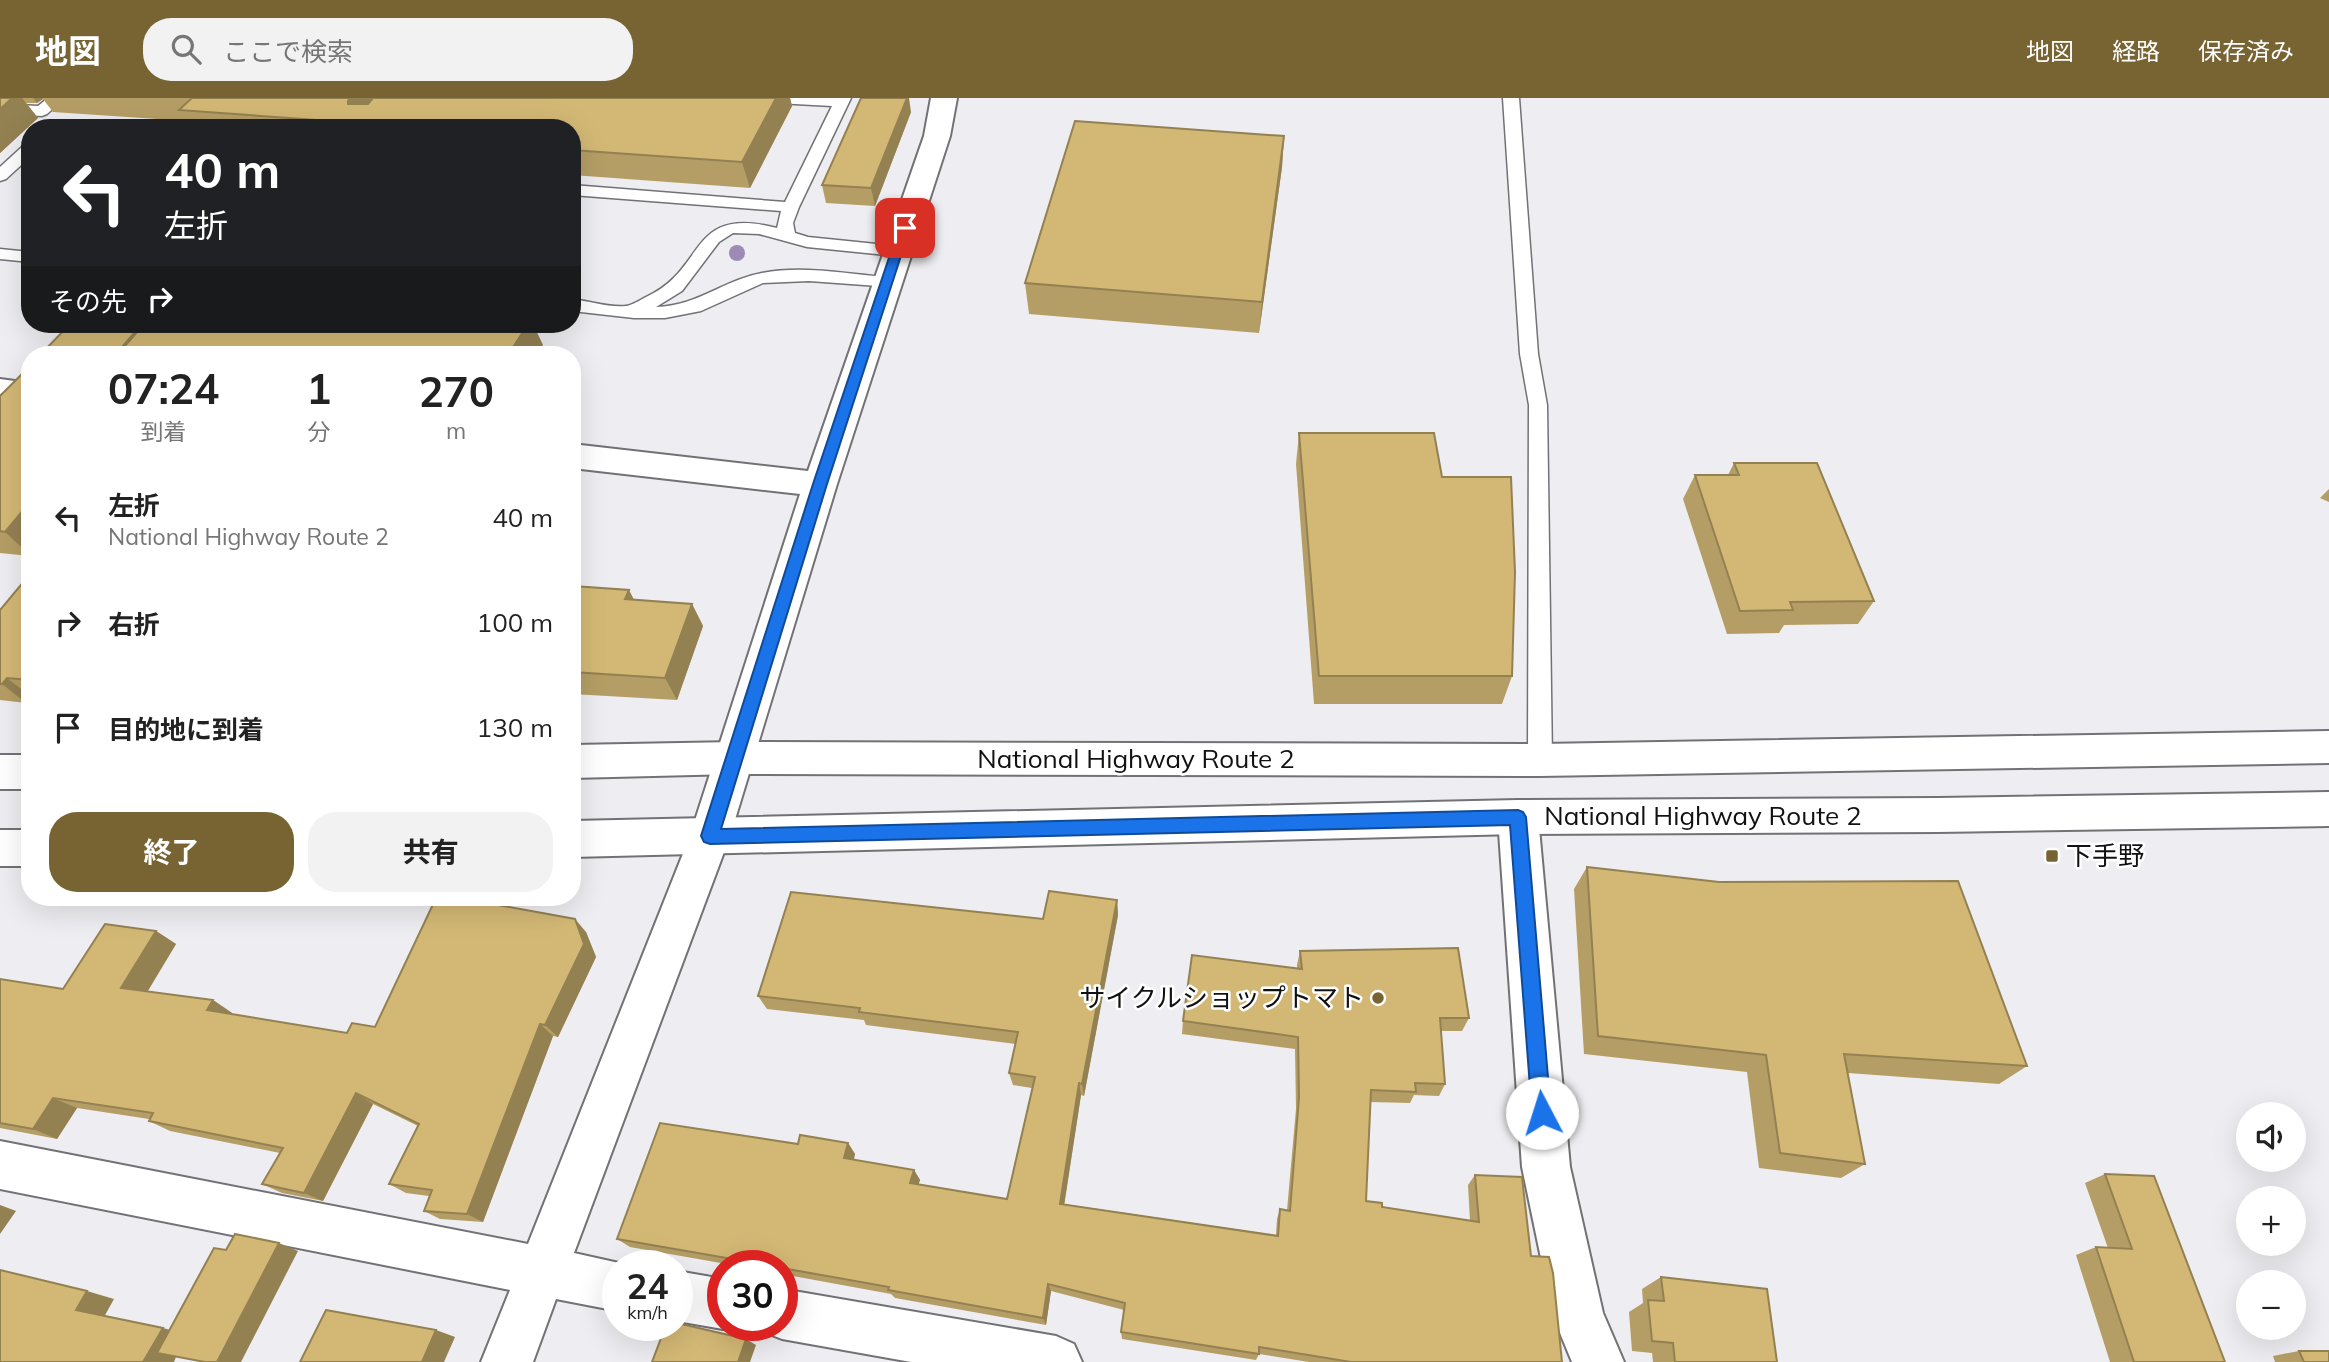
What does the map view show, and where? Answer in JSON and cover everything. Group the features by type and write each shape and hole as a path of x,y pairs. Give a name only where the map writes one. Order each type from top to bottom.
{"main road":[{"path":"507,1362 710,836 820,484 937,135 944,98"},
{"path":"0,390 21,393"},
{"path":"581,457 820,484"},
{"name":"National Highway Route 2","path":"581,762 735,758 1540,760 2329,747"},
{"path":"0,772 21,772"},
{"name":"National Highway Route 2","path":"581,839 1518,817 1938,816 2329,808"},
{"path":"1518,817 1546,1167 1578,1316 1598,1362"},
{"path":"0,848 21,848"},
{"path":"0,1166 602,1283"},
{"path":"798,1317 1056,1362"}],"lane":[{"path":"44,119 57,98"},
{"path":"776,98 842,100 791,207 785,223 787,236"},
{"path":"1511,98 1529,354 1538,405 1540,760"},
{"path":"0,109 39,119"},
{"path":"0,176 21,156"},
{"path":"581,191 791,207"},
{"path":"629,311 675,288 714,236 733,229 754,227 807,242 896,251"},
{"path":"0,254 21,256"},
{"path":"581,307 660,314 719,299 745,283 790,275 886,283"}],"building":[{"path":"0,98 12,98 0,109"},
{"path":"192,98 350,98 348,104 368,104 373,98 776,98 742,162 581,151 581,119 304,119 179,110"},
{"path":"861,98 907,98 871,188 822,185"},
{"path":"1075,121 1284,136 1262,302 1025,283"},
{"path":"61,333 134,333 123,346 49,346"},
{"path":"136,333 522,333 514,346 125,346"},
{"path":"21,375 21,513 5,532 0,531 1,395"},
{"path":"1299,433 1434,433 1442,477 1511,477 1515,572 1512,676 1319,676"},
{"path":"1734,463 1817,463 1874,601 1790,602 1793,610 1740,611 1695,475 1739,475"},
{"path":"21,585 21,679 7,678 2,684 0,684 0,610"},
{"path":"581,587 629,590 625,599 692,604 665,678 581,673"},
{"path":"1587,867 1719,882 1958,881 2027,1066 1844,1054 1865,1164 1780,1153 1766,1055 1598,1036"},
{"path":"1049,891 1117,900 1082,1084 1079,1083 1060,1204 1278,1236 1280,1209 1290,1211 1299,1097 1298,1037 1183,1021 1192,955 1302,969 1300,951 1458,948 1469,1018 1440,1018 1445,1084 1415,1083 1416,1092 1371,1090 1366,1201 1382,1203 1382,1207 1479,1222 1475,1175 1522,1177 1531,1256 1549,1257 1553,1273 1562,1362 1351,1362 1259,1347 1259,1354 1121,1332 1125,1303 1048,1284 1043,1318 798,1271 798,1250 707,1250 707,1255 693,1250 617,1239 660,1123 798,1144 800,1135 848,1143 844,1158 914,1170 910,1183 1007,1199 1035,1077 1009,1073 1018,1032 859,1012 860,1008 758,996 791,892 1043,919"},
{"path":"432,906 504,906 575,919 584,944 545,1025 540,1024 467,1214 424,1211 432,1190 389,1184 419,1124 356,1093 304,1193 262,1184 283,1148 149,1121 153,1113 53,1098 33,1129 0,1123 0,979 63,989 105,924 156,931 121,988 213,1000 207,1010 347,1033 352,1023 375,1027"},
{"path":"2105,1174 2154,1176 2225,1362 2134,1362 2096,1247 2132,1249"},
{"path":"235,1234 279,1243 217,1362 157,1353 214,1248 226,1250"},
{"path":"0,1270 87,1291 76,1310 163,1328 143,1362 0,1362"},
{"path":"1661,1277 1767,1289 1777,1362 1675,1362 1673,1343 1652,1341 1648,1300 1664,1301"},
{"path":"326,1310 436,1330 422,1362 300,1362"},
{"path":"693,1327 707,1330 707,1341 745,1341 738,1362 652,1362 660,1341 693,1341"},
{"path":"2299,1351 2329,1351 2329,1362 2304,1362"}],"place":[{"name":"下手野","path":"2052,856"},
{"name":"サイクルショップトマト","path":"1378,998"}],"route":[{"path":"905,228 820,484 710,836 1518,817 1542,1113"}]}
